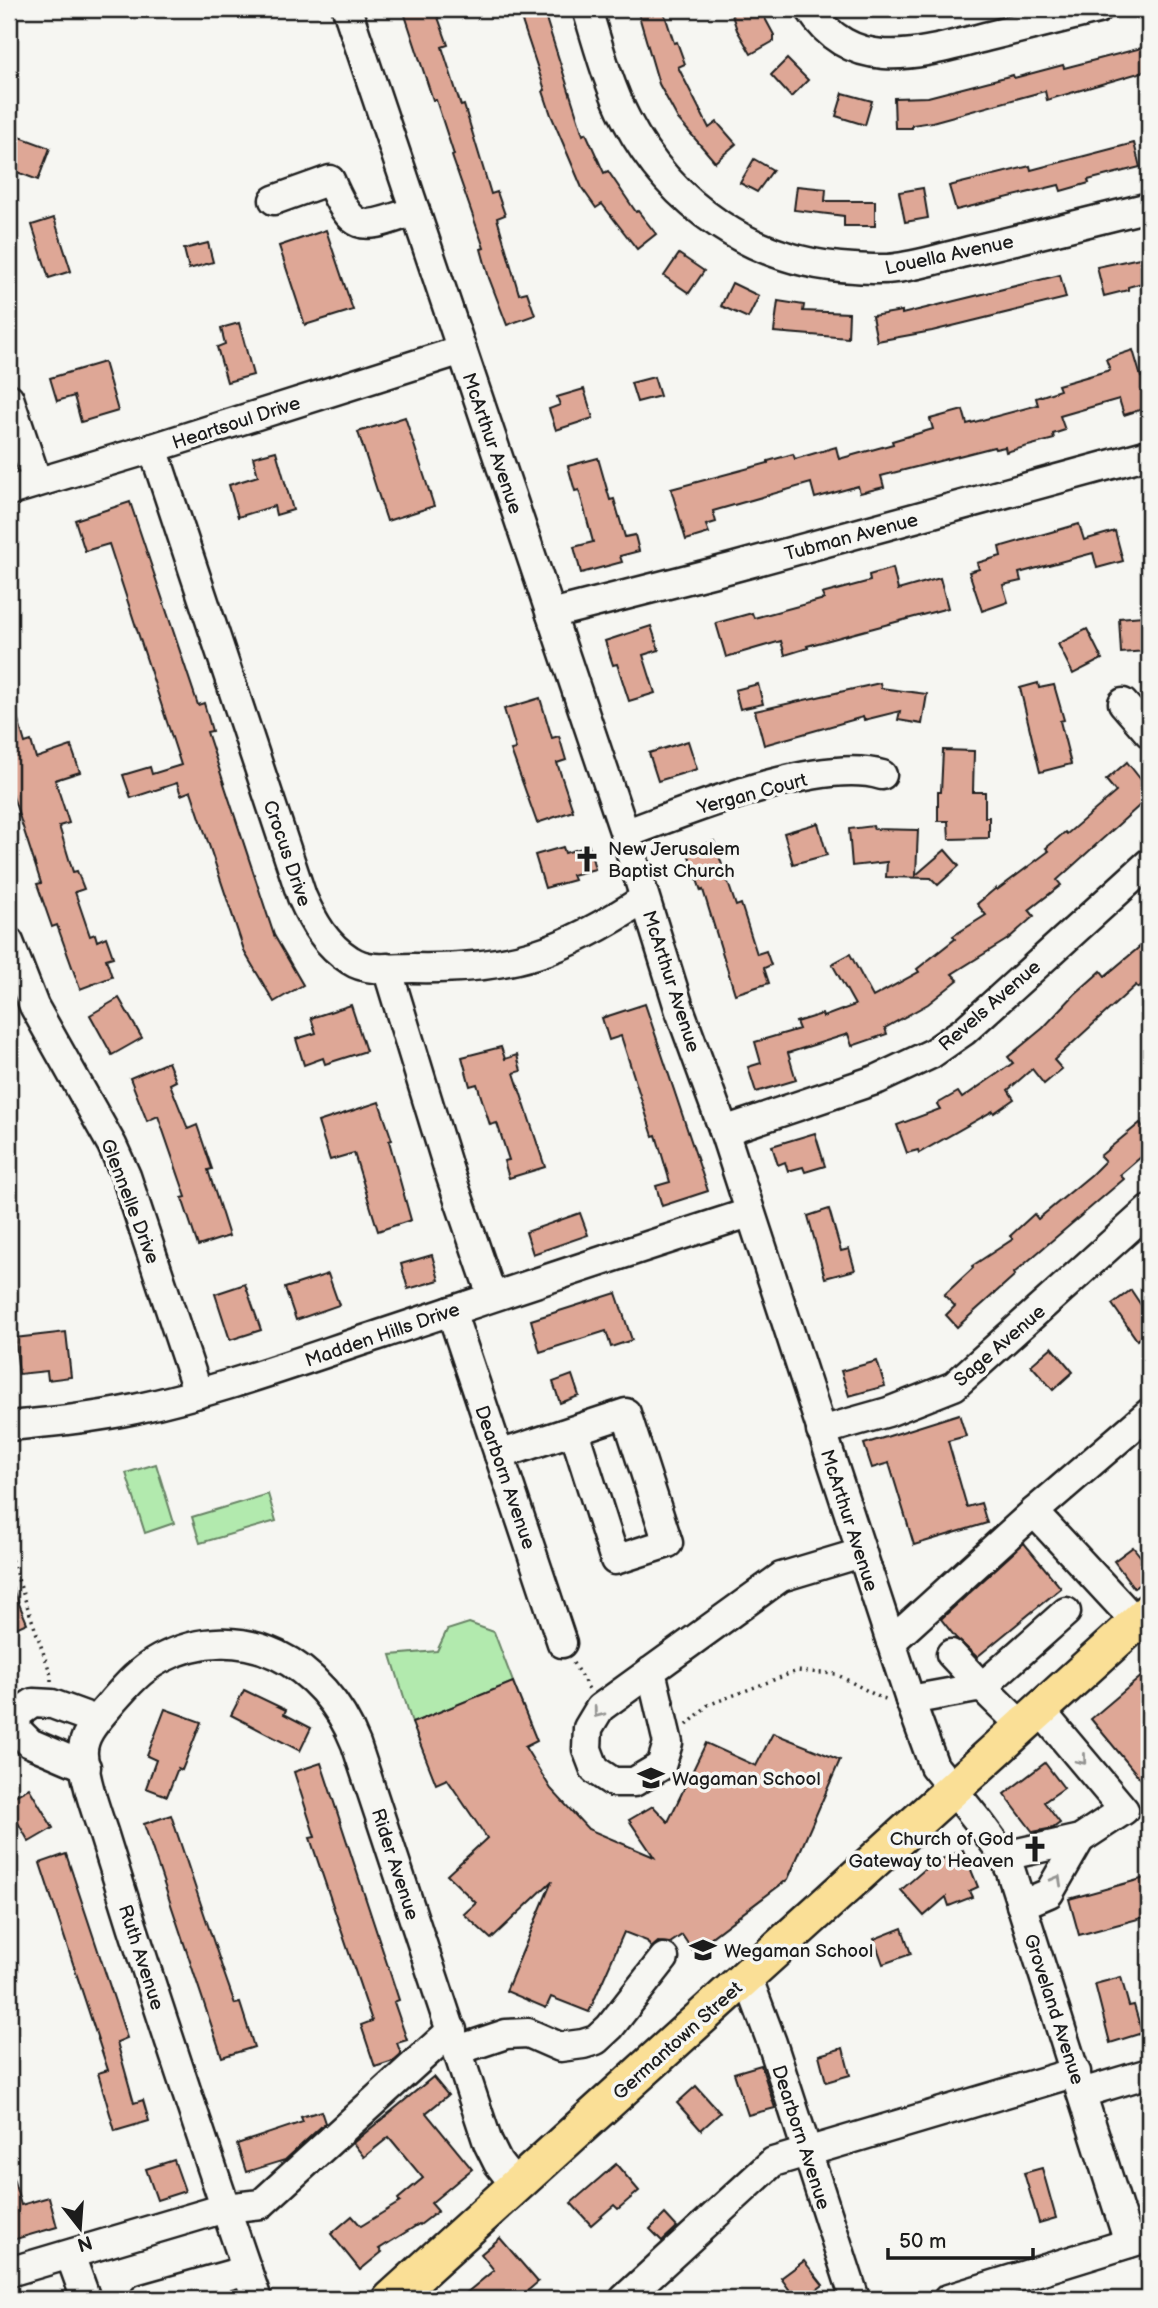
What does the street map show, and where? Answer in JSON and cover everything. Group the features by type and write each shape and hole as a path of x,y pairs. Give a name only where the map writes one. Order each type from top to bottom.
{"main road":[{"name":"Germantown Street","path":"391,2299 1143,1616"}],"street":[{"name":"McArthur Avenue","path":"347,9 625,834 680,1011 724,1131 910,1700 934,1766 952,1790"},
{"name":"Louella Avenue","path":"587,9 618,100 630,126 653,163 680,194 709,218 762,249 810,263 835,267 895,268 1149,207"},
{"path":"810,9 821,23 843,42 865,51 891,56 937,48 1098,9"},
{"path":"274,200 331,180 343,209 357,222 367,225 415,211"},
{"name":"Heartsoul Drive","path":"9,491 462,350"},
{"path":"9,398 37,482"},
{"name":"Crocus Drive","path":"153,448 302,897 314,925 333,947 351,961 371,968 474,968 524,959 587,935 645,899"},
{"name":"Tubman Avenue","path":"551,614 1149,454"},
{"path":"1123,703 1149,733"},
{"name":"Yergan Court","path":"625,834 720,800 788,781 848,770 871,771 882,775"},
{"name":"Revels Avenue","path":"724,1131 878,1079 931,1054 964,1031 1149,863"},
{"name":"Glennelle Drive","path":"9,942 34,1006 112,1145 126,1176 198,1393"},
{"path":"387,968 449,1171 492,1296"},
{"name":"Sage Avenue","path":"821,1432 888,1412 954,1386 1149,1210"},
{"name":"Madden Hills Drive","path":"9,1426 90,1418 198,1393 749,1213"},
{"name":"Dearborn Avenue","path":"451,1311 562,1643"},
{"path":"499,1455 626,1413 668,1543 615,1560 574,1431"},
{"path":"891,1642 1034,1512 1149,1413"},
{"path":"1034,1512 1143,1616"},
{"path":"651,1671 668,1742 661,1766 634,1782 613,1782 595,1770 587,1749 588,1728 600,1708 651,1671 781,1577 861,1553"},
{"path":"910,1700 982,1687 1066,1612"},
{"name":"Rider Avenue","path":"182,1650 213,1644 230,1644 248,1646 280,1656 296,1664 314,1679 342,1713 356,1744 488,2143 498,2163 516,2186"},
{"name":"Ruth Avenue","path":"182,1650 159,1660 132,1680 96,1720 85,1741 83,1753 94,1806 257,2299"},
{"path":"951,1654 982,1687 1032,1718 1124,1810 1080,1839 1004,1856"},
{"path":"86,1767 30,1743 16,1729 17,1714 33,1703 52,1704 96,1720"},
{"name":"Groveland Avenue","path":"952,1790 1004,1856 1079,2083 1139,2240"},
{"path":"1021,1905 1049,1893 1080,1839"},
{"path":"9,2272 225,2208 261,2204 455,2040 528,2033 560,2047 596,2040 610,2027 664,1958"},
{"name":"Dearborn Avenue","path":"747,1976 772,2043 855,2299"},
{"path":"624,2299 773,2162 807,2151 1079,2083 1149,2073"},
{"path":"948,2299 1139,2240"},
{"path":"70,2255 86,2299"},
{"path":"144,2299 247,2270"}],"path":[{"path":"9,1553 51,1675 52,1704"},
{"path":"562,1643 600,1708"},
{"path":"668,1742 708,1705 797,1671 836,1674 881,1698 910,1700"}],"green space":[{"path":"156,1464 174,1523 145,1533 126,1473"},
{"path":"268,1494 276,1521 200,1543 192,1517"},
{"path":"469,1623 494,1632 513,1682 412,1723 391,1655 437,1651 447,1630"}],"building":[{"path":"403,9 435,9 448,45 442,47 461,106 464,105 491,194 497,192 505,215 497,218 519,294 527,292 535,315 507,325 489,278 481,249 484,248 436,100 433,100"},
{"path":"518,9 543,9 583,135 586,133 604,173 608,171 636,212 638,211 656,234 637,249 602,204 596,208 582,188 551,115"},
{"path":"637,9 663,9 674,43 677,42 685,64 678,67 709,128 717,122 736,144 715,162 678,119 659,84"},
{"path":"730,9 760,9 774,35 774,41 751,54 737,30"},
{"path":"1149,46 1149,70 1047,100 1045,91 912,125 912,128 895,128 894,98 928,97 1013,75 1014,78 1063,65 1064,68"},
{"path":"787,59 808,80 791,97 771,75"},
{"path":"843,93 872,101 865,125 836,116"},
{"path":"9,133 50,148 38,180 9,169"},
{"path":"1134,143 1140,167 1088,180 1089,183 1061,191 1059,185 956,210 949,186 1030,166 1031,170"},
{"path":"754,159 773,170 757,192 740,183"},
{"path":"797,186 826,189 825,201 875,201 875,226 844,226 844,216 794,210"},
{"path":"923,188 928,218 905,222 899,192"},
{"path":"54,218 71,271 49,278 32,225"},
{"path":"326,230 353,310 305,325 279,246"},
{"path":"208,243 213,262 189,269 184,249"},
{"path":"679,254 704,271 689,293 664,276"},
{"path":"1149,256 1149,281 1104,296 1097,267"},
{"path":"1060,275 1066,298 932,331 877,341 872,316 902,311 902,314"},
{"path":"732,283 759,296 748,318 721,306"},
{"path":"778,301 804,305 803,311 849,313 848,338 774,332"},
{"path":"239,323 253,375 227,382 217,347 225,344 221,328"},
{"path":"1133,350 1141,377 1149,375 1149,407 1124,415 1119,399 1060,416 1065,430 1053,434 1054,439 1006,452 1005,447 994,447 881,476 884,487 860,493 858,486 815,498 811,483 713,511 716,522 706,525 709,533 686,540 671,489 793,454 795,459 836,447 839,459 893,444 892,441 933,429 930,419 963,410 967,424 1038,405 1036,398 1060,390 1058,385 1110,370 1106,359"},
{"path":"104,362 118,411 81,422 74,396 57,401 50,378"},
{"path":"654,377 660,396 637,402 631,383"},
{"path":"584,389 593,418 556,430 549,409 560,405 557,397"},
{"path":"405,417 434,506 387,521 358,432"},
{"path":"276,451 293,510 276,515 274,506 238,517 229,485 258,476 253,457"},
{"path":"598,458 610,500 614,499 625,537 635,535 639,551 620,556 622,562 581,573 574,547 593,542 579,490 575,491 568,466"},
{"path":"130,502 198,705 204,703 212,731 207,732 274,935 303,985 274,1002 245,953 191,791 181,795 177,783 131,798 123,775 150,767 152,774 181,765 109,544 85,551 75,520"},
{"path":"1079,524 1084,540 1115,531 1123,561 1097,568 1093,553 1019,573 1021,581 1003,585 1008,602 982,611 969,572 979,569 977,563 1001,556 999,547"},
{"path":"893,568 898,590 940,578 948,608 807,646 808,648 785,655 781,641 726,657 716,623 752,613 754,618 824,599 822,594 870,581 869,575"},
{"path":"1143,616 1146,651 1121,653 1119,618"},
{"path":"651,626 659,650 643,655 655,693 629,701 617,664 613,665 605,641"},
{"path":"1087,629 1102,659 1073,674 1058,644"},
{"path":"880,683 881,688 927,694 922,724 898,720 900,711 864,720 863,717 764,745 755,711"},
{"path":"1038,683 1039,688 1054,685 1064,720 1060,721 1071,764 1040,772 1020,688"},
{"path":"758,684 763,704 740,709 735,690"},
{"path":"540,698 552,738 559,736 566,760 557,763 573,811 537,823 511,750 516,749 504,709"},
{"path":"13,703 25,743 31,741 36,758 71,746 80,772 55,780 69,823 59,826 73,872 77,871 84,889 75,892 90,936 95,934 97,941 106,937 113,957 106,959 112,977 80,989 57,925 52,927 37,884 41,883 9,784 9,704"},
{"path":"688,741 697,769 658,781 649,753"},
{"path":"943,750 974,751 973,792 985,792 985,817 989,817 989,838 949,839 948,821 938,821"},
{"path":"1127,762 1149,790 1149,797 1057,880 1061,885 1029,910 1034,916 1008,939 952,974 958,980 928,1004 885,1028 887,1034 852,1046 848,1034 788,1053 796,1080 756,1092 748,1067 761,1063 755,1042 799,1029 796,1022 822,1014 823,1017 855,1005 832,964 850,954 873,997 919,972 917,969 955,939 953,936 986,915 977,904 1049,851 1046,848 1065,832 1067,834 1116,792 1106,780"},
{"path":"818,823 827,855 793,864 784,833"},
{"path":"873,826 874,829 918,830 916,875 945,850 959,866 938,885 931,878 886,877 887,862 852,866 849,829"},
{"path":"714,841 736,906 741,904 757,954 766,951 771,965 764,968 769,983 735,994 703,890 701,891 687,850"},
{"path":"589,846 595,869 572,875 574,880 545,888 535,855 563,847 565,853"},
{"path":"1149,939 1149,979 1138,988 1136,985 1054,1060 1062,1069 1044,1084 1032,1069 1008,1090 1014,1099 994,1113 993,1111 919,1153 918,1150 907,1153 897,1125 940,1109 937,1104 958,1092 962,1098 1013,1063 1008,1057 1043,1028 1075,994 1101,971 1105,976"},
{"path":"119,998 142,1038 112,1055 90,1015"},
{"path":"645,1004 708,1191 662,1206 656,1186 670,1182 656,1135 653,1136 621,1036 609,1040 602,1018"},
{"path":"351,1005 366,1051 325,1064 323,1058 304,1065 296,1039 316,1033 311,1018"},
{"path":"501,1047 505,1059 517,1055 521,1071 514,1073 545,1167 509,1178 504,1161 509,1160 497,1123 490,1125 477,1084 470,1086 462,1057"},
{"path":"168,1062 176,1081 170,1084 188,1129 197,1125 212,1169 208,1170 229,1236 198,1246 182,1198 186,1197 158,1116 147,1121 130,1078"},
{"path":"379,1102 392,1140 389,1141 411,1220 378,1231 354,1153 330,1160 318,1122"},
{"path":"1140,1123 1149,1134 1149,1150 1120,1175 1124,1179 1014,1273 1015,1275 957,1327 946,1315 955,1306 944,1295 973,1268 972,1266 1013,1239 1010,1236 1034,1214 1038,1219 1091,1175 1105,1161 1100,1156"},
{"path":"815,1133 825,1166 805,1172 803,1167 788,1171 785,1162 778,1165 772,1146"},
{"path":"829,1209 841,1251 849,1249 855,1270 825,1278 808,1216"},
{"path":"580,1213 588,1235 533,1254 526,1232"},
{"path":"432,1255 439,1280 408,1289 401,1264"},
{"path":"328,1274 339,1305 296,1320 285,1288"},
{"path":"245,1284 261,1330 230,1340 215,1294"},
{"path":"1131,1290 1149,1317 1149,1332 1137,1340 1112,1304"},
{"path":"616,1293 632,1340 611,1347 606,1331 540,1352 531,1320"},
{"path":"66,1332 71,1377 48,1380 47,1371 19,1374 15,1338"},
{"path":"1052,1347 1073,1372 1053,1390 1031,1365"},
{"path":"877,1361 885,1386 849,1396 841,1371"},
{"path":"572,1375 579,1396 560,1403 553,1382"},
{"path":"959,1414 966,1436 948,1441 967,1507 981,1503 987,1523 914,1545 889,1463 872,1468 864,1444"},
{"path":"1024,1543 1061,1588 977,1657 956,1638 941,1619"},
{"path":"1133,1547 1149,1567 1149,1577 1134,1588 1114,1561"},
{"path":"9,1580 27,1623 9,1631"},
{"path":"1149,1670 1149,1789 1091,1719"},
{"path":"513,1682 537,1741 525,1747 551,1789 588,1829 654,1857 629,1820 653,1806 668,1822 706,1743 756,1766 773,1733 840,1760 788,1879 693,1951 682,1935 670,1943 658,1942 651,1948 647,1941 624,1932 589,2012 551,1997 546,2008 506,1991 552,1881 491,1939 464,1914 476,1903 447,1875 487,1838 447,1779 436,1784 412,1723"},
{"path":"244,1690 286,1710 284,1714 311,1728 300,1751 231,1715"},
{"path":"165,1709 201,1722 182,1770 178,1768 167,1796 146,1788 156,1760 147,1756"},
{"path":"321,1763 399,2000 394,2002 407,2040 397,2043 401,2054 393,2061 375,2067 361,2025 372,2021 310,1838 315,1837 294,1772"},
{"path":"1045,1763 1064,1788 1044,1802 1060,1823 1053,1828 1033,1832 1004,1794"},
{"path":"29,1788 53,1828 29,1842 9,1807 9,1799"},
{"path":"171,1815 235,2004 240,2003 254,2047 222,2057 144,1824"},
{"path":"963,1850 978,1887 969,1891 972,1897 949,1906 946,1897 924,1916 901,1890 932,1863"},
{"path":"66,1854 127,2038 117,2042 134,2103 143,2100 149,2121 115,2131 98,2073 108,2070 40,1863"},
{"path":"1145,1878 1149,1893 1149,1916 1079,1935 1069,1899"},
{"path":"902,1928 911,1954 883,1964 874,1939"},
{"path":"1121,1977 1129,2006 1134,2005 1142,2033 1110,2043 1095,1984"},
{"path":"843,2048 850,2075 826,2082 819,2055"},
{"path":"761,2065 775,2108 748,2115 734,2073"},
{"path":"433,2077 448,2095 426,2113 472,2169 431,2203 438,2211 379,2249 382,2252 360,2270 331,2234 352,2216 361,2226 400,2202 398,2199 423,2178 389,2137 364,2157 353,2143"},
{"path":"696,2086 720,2113 701,2130 677,2103"},
{"path":"321,2111 325,2123 285,2160 246,2172 237,2144 303,2122 301,2117"},
{"path":"174,2160 185,2191 157,2200 146,2169"},
{"path":"616,2164 639,2191 618,2209 614,2205 591,2225 571,2203"},
{"path":"1042,2168 1056,2218 1039,2223 1024,2173"},
{"path":"9,2178 13,2178 21,2205 49,2197 57,2227 9,2241"},
{"path":"665,2214 677,2227 662,2241 650,2229"},
{"path":"500,2238 538,2282 518,2299 459,2299 494,2270 481,2254"},
{"path":"804,2261 823,2285 804,2299 796,2299 781,2278"}],"place":[{"name":"New Jerusalem Baptist Church","path":"587,859"},
{"name":"Wagaman School","path":"651,1778"},
{"name":"Church of God Gateway to Heaven","path":"1035,1849"},
{"name":"Wegaman School","path":"703,1950"}]}
